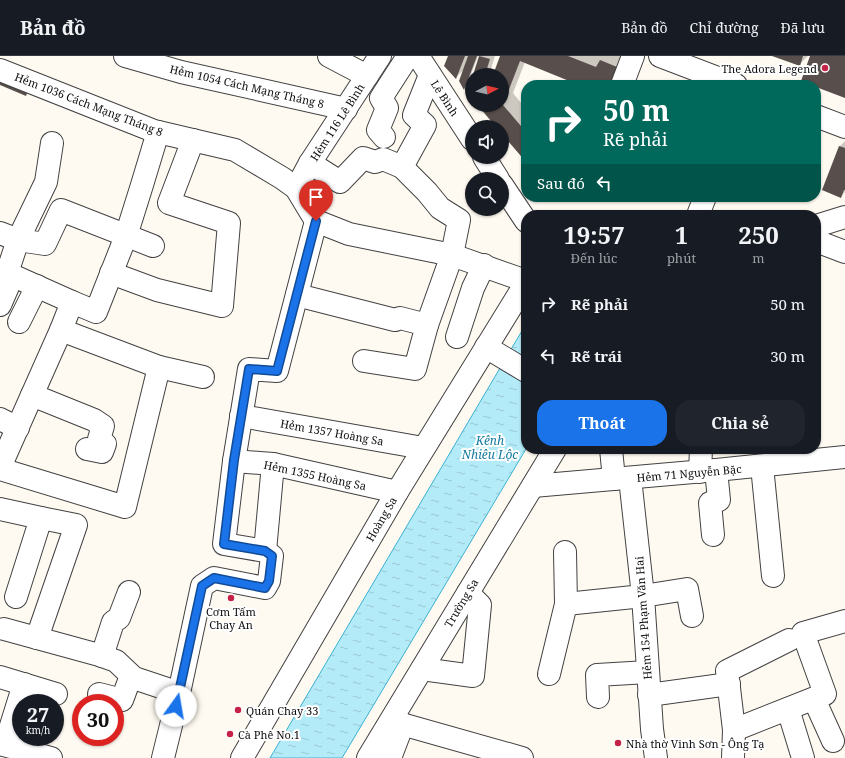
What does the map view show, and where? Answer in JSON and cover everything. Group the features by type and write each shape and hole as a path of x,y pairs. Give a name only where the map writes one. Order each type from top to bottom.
{"street":[{"name":"Hẻm 1054 Cách Mạng Tháng 8","path":"125,56 185,64 346,109"},
{"path":"329,56 367,76"},
{"name":"Hẻm 116 Lê Bình","path":"296,188 310,163 380,56"},
{"path":"384,137 378,130 387,108 381,98 408,56"},
{"name":"Lê Bình","path":"418,56 465,128"},
{"path":"624,80 634,56"},
{"path":"660,56 690,61 726,80"},
{"name":"Hẻm 1036 Cách Mạng Tháng 8","path":"0,70 154,131 235,150 296,188 316,221"},
{"path":"402,168 425,125 414,116 430,75"},
{"path":"821,118 845,127"},
{"path":"7,268 37,286 96,312 126,236 158,132"},
{"path":"111,273 157,290 222,306 229,223 169,203 193,140"},
{"path":"0,305 7,268 9,237 46,182 52,143"},
{"path":"310,163 340,182 363,158 375,162 383,159 402,168 427,192 440,208 459,220 452,255 427,325 415,369 364,362"},
{"path":"509,196 521,214"},
{"path":"9,237 45,244 61,210 153,246"},
{"path":"821,225 845,218"},
{"path":"163,758 179,693 202,586 214,578 265,588 269,581 272,556 265,551 224,544 234,460 249,369 277,371 316,221 349,234 452,255 521,278"},
{"path":"821,243 845,252"},
{"path":"456,338 470,293 484,265"},
{"path":"19,322 37,286"},
{"name":"Hoàng Sa","path":"242,758 423,448 492,351 521,291"},
{"path":"297,295 395,320 400,318 427,325"},
{"path":"72,302 62,330 32,395 9,424 0,468 125,507 159,367"},
{"path":"62,330 159,367 203,377"},
{"path":"492,351 521,368"},
{"path":"32,395 94,420 103,426 99,439 105,444 102,452 87,449"},
{"name":"Hẻm 1357 Hoàng Sa","path":"241,416 423,448"},
{"name":"Trường Sa","path":"368,758 397,722 422,669 552,454"},
{"name":"Hẻm 154 Phạm Văn Hai","path":"613,454 622,478 643,596 649,695 656,758"},
{"path":"703,454 719,500 710,503 713,534"},
{"name":"Hẻm 71 Nguyễn Bặc","path":"533,486 762,466 803,455 845,457"},
{"name":"Hẻm 1355 Hoàng Sa","path":"234,460 273,464 397,492"},
{"path":"265,551 273,464"},
{"path":"762,466 773,576"},
{"path":"0,509 76,525 37,638"},
{"path":"16,596 41,518"},
{"path":"549,674 566,604 565,552"},
{"path":"566,604 643,596 687,589 692,616"},
{"path":"102,656 113,622 119,618 129,592"},
{"path":"422,669 474,676 480,605 468,593"},
{"path":"734,730 825,694 803,633 845,621"},
{"path":"4,629 116,661 134,678 179,693"},
{"path":"733,758 734,730 727,671 789,640"},
{"path":"598,697 597,675 648,672"},
{"path":"0,677 56,694"},
{"path":"124,694 129,680 134,678"},
{"path":"24,684 3,745 51,758"},
{"path":"649,695 729,684"},
{"path":"814,699 833,741"},
{"path":"788,709 803,758"},
{"path":"390,758 397,722 522,758"}],"water":[{"name":"Kênh Nhiêu Lộc","path":"521,332 521,454 523,454 342,758 270,758"}],"building":[{"path":"448,56 465,56 456,79 444,66"},
{"path":"468,56 477,56 472,68 465,68 464,90 459,81"},
{"path":"479,56 490,59 487,68 475,68"},
{"path":"500,56 568,56 596,67 600,60 617,67 612,80 567,80 520,61 509,89 509,68 496,68"},
{"path":"772,56 803,56 800,66"},
{"name":"The Adora Legend","path":"810,56 845,56 845,98 821,89 821,80 801,80"},
{"path":"0,77 29,88 26,96 0,85"},
{"path":"483,112 509,112 521,126 521,156 509,142 509,120 490,120"},
{"path":"839,146 845,148 845,190 841,198 822,190"}],"place":[{"name":"The Adora Legend","path":"825,68"},
{"name":"Cơm Tấm Chay An","path":"231,598"},
{"name":"Quán Chay 33","path":"238,710"},
{"name":"Cà Phê No.1","path":"230,734"},
{"name":"Nhà thờ Vinh Sơn - Ông Tạ","path":"618,743"}],"route":[{"path":"176,706 202,586 214,578 265,588 269,581 272,556 265,551 224,544 234,460 249,369 277,371 316,221"}]}
